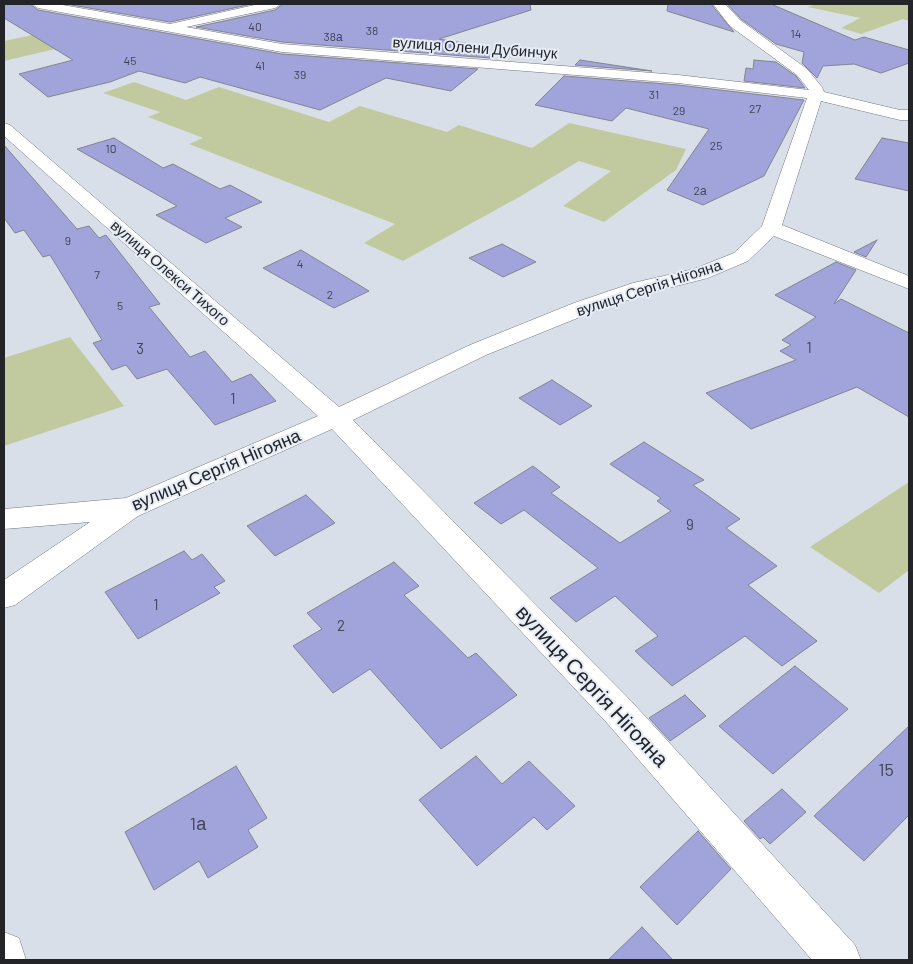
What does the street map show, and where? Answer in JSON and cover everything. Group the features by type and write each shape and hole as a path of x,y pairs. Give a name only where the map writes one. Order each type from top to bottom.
{"street":[{"name":"вулиця Олени Дубинчук","path":"38,4 282,48 678,79 817,95 906,116"},
{"path":"166,27 275,4"},
{"path":"719,4 735,23 802,72 816,90 817,95"},
{"name":"вулиця Сергія Нігояна","path":"4,519 130,508 336,418 478,350 582,308 641,288 701,274 741,257 771,228 817,95"},
{"name":"вулиця Олекси Тихого","path":"4,128 336,418"},
{"path":"771,228 909,283"},
{"name":"вулиця Сергія Нігояна","path":"336,418 619,712 840,960"},
{"path":"4,596 55,558 130,508"},
{"path":"4,953 5,960"}],"green space":[{"path":"816,4 909,4 909,21 903,19 861,34 841,28 860,18 808,7"},
{"path":"57,30 85,42 4,61 4,41"},
{"path":"134,82 186,100 219,87 329,122 360,106 447,132 459,125 532,148 569,123 686,149 676,170 604,222 563,206 611,171 579,161 521,196 403,261 364,243 395,224 189,144 203,138 148,117 160,112 103,93"},
{"path":"70,337 124,406 4,446 4,358"},
{"path":"909,482 909,570 879,593 810,547"}],"building":[{"path":"4,4 30,4 38,10 282,54 478,69 451,91 386,78 320,110 200,77 185,83 139,71 110,82 48,97 19,74 73,60 4,18"},
{"path":"66,4 252,4 170,22"},
{"path":"283,4 530,4 531,10 439,39 476,45 458,53 495,55 490,58 282,42 196,27 275,10"},
{"path":"668,4 711,4 734,32 667,11"},
{"path":"727,4 771,4 855,40 864,37 909,50 909,63 881,73 854,64 823,66 817,78 802,63 804,52 776,44 741,19"},
{"path":"580,60 652,71 575,65"},
{"path":"754,60 776,62 796,76 805,88 744,81 746,68 753,69"},
{"path":"564,76 678,85 804,100 764,176 703,205 667,190 709,129 626,108 612,121 535,105"},
{"path":"114,138 163,168 173,164 220,189 230,185 262,202 225,218 242,227 206,243 156,215 177,206 77,149"},
{"path":"882,138 909,143 909,191 855,179"},
{"path":"4,145 77,229 89,226 99,238 106,235 160,304 149,307 190,357 205,351 232,382 251,374 276,401 215,425 167,369 137,379 126,365 112,370 93,343 102,340 50,255 43,257 24,230 15,233 4,218"},
{"path":"877,240 866,257 854,252"},
{"path":"502,244 536,262 503,277 469,258"},
{"path":"301,250 369,291 334,308 263,268"},
{"path":"836,262 856,270 834,304 841,299 909,333 909,417 857,387 751,429 706,393 796,360 780,351 791,345 782,340 816,317 775,295"},
{"path":"552,380 592,406 560,425 519,398"},
{"path":"644,442 704,480 693,485 740,519 726,528 777,566 748,585 817,641 782,666 745,636 672,686 635,651 658,636 615,596 576,622 550,598 598,568 524,510 501,524 474,503 533,466 560,487 551,493 620,543 671,511 657,501 661,498 610,464"},
{"path":"306,495 335,523 275,556 247,526"},
{"path":"184,551 192,560 202,554 225,581 214,587 220,593 138,639 105,592"},
{"path":"394,562 419,586 404,595 468,658 476,653 517,695 441,749 370,669 333,693 293,646 322,629 307,613"},
{"path":"795,666 848,709 773,774 719,726"},
{"path":"685,695 706,716 670,741 649,718"},
{"path":"909,726 909,815 864,861 814,816"},
{"path":"476,756 502,784 529,761 575,806 547,830 534,817 477,866 419,800"},
{"path":"236,766 267,818 248,830 258,847 208,878 199,861 154,890 125,832"},
{"path":"782,789 806,812 770,844 763,837 760,839 744,821"},
{"path":"698,831 731,869 677,925 640,887"},
{"path":"642,927 673,960 608,960"}]}
